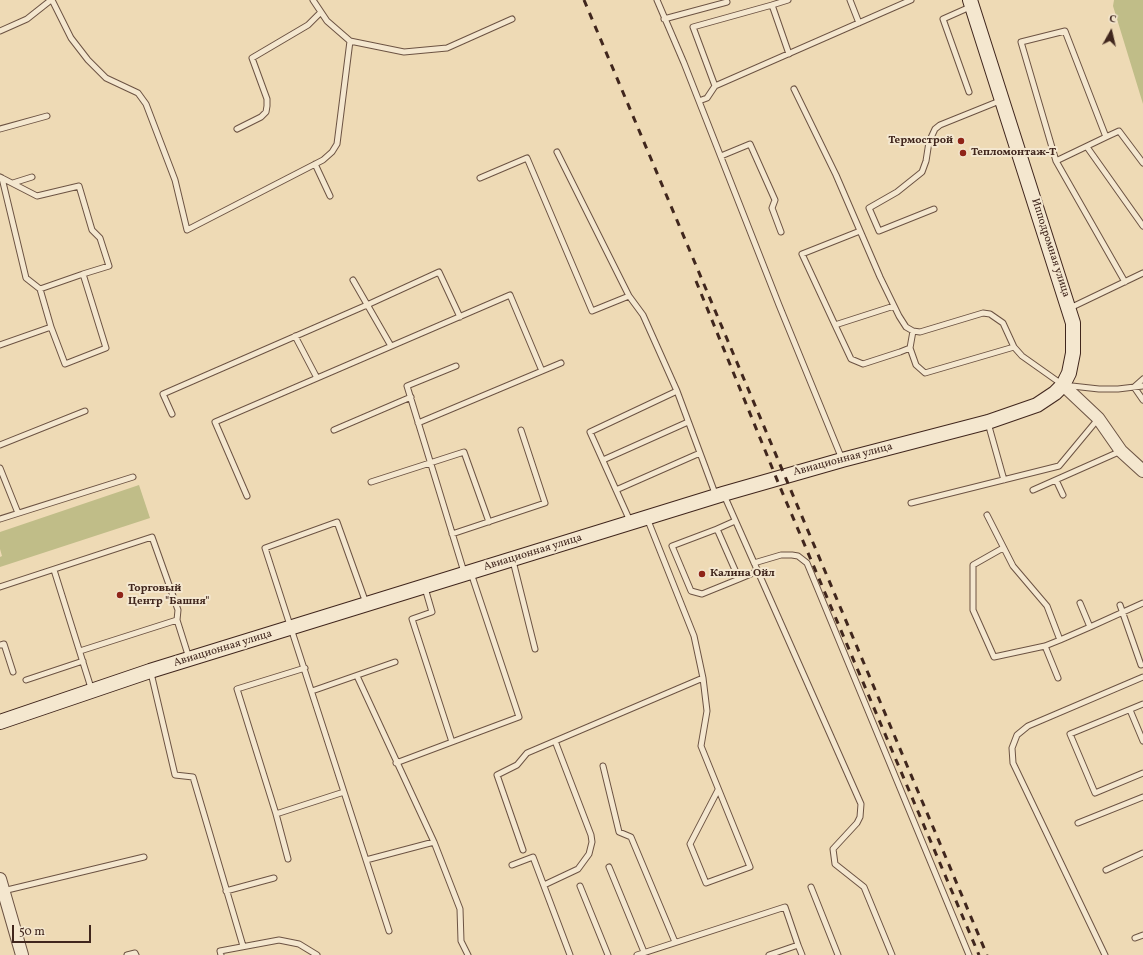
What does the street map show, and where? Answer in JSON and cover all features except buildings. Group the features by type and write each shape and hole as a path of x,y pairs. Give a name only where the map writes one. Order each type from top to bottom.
{"main road":[{"name":"Ипподромная улица","path":"970,3 1003,100 1073,323 1073,353 1069,373 1063,385"},
{"name":"Авиационная улица","path":"0,722 150,671 720,495 842,460 988,422 1037,405 1055,393 1063,385"}],"street":[{"path":"1063,385 1098,418 1121,451 1143,471"},
{"path":"0,879 22,955"}],"lane":[{"path":"0,31 27,19 51,0 71,38 88,60 106,78 138,93 146,104 175,180 187,230 315,164 332,152 337,144 350,41"},
{"path":"313,0 327,21 350,41 404,52 447,48 512,19"},
{"path":"657,0 684,63 842,460"},
{"path":"715,86 693,27 788,0"},
{"path":"850,0 859,22"},
{"path":"699,101 707,98 715,86 911,0"},
{"path":"664,19 727,2"},
{"path":"969,92 943,19 970,3"},
{"path":"772,5 789,54"},
{"path":"237,129 261,117 267,109 267,99 252,58 308,25 321,12"},
{"path":"1106,137 1065,31 1021,42 1056,161 1125,282"},
{"path":"794,89 836,175 894,306 906,327 913,331 923,331 983,313 990,314 1003,323 1014,347 1022,356 1063,385 1099,389 1134,388 1143,386"},
{"path":"934,209 879,231 869,208 896,192 922,172 926,161 929,142 940,126 1003,100"},
{"path":"0,128 46,116"},
{"path":"1056,161 1119,131 1143,163"},
{"path":"720,156 750,144 775,200 772,208 781,232"},
{"path":"1087,147 1143,226"},
{"path":"557,152 629,296 643,315 677,391 700,453 720,495 735,521 758,571 861,804 860,817 857,823 833,849 835,864 864,888 892,955"},
{"path":"480,178 527,158 592,311 629,296"},
{"path":"315,164 330,196"},
{"path":"1,177 37,196 79,186 92,230 100,238 108,266 40,289"},
{"path":"1,177 26,278 40,289 51,327 65,364 106,348 83,274"},
{"path":"13,183 32,177"},
{"path":"860,231 802,254 847,354 858,364 867,364 910,348"},
{"path":"172,414 163,394 439,272 460,317"},
{"path":"1069,308 1143,273"},
{"path":"353,280 391,346"},
{"path":"247,496 215,422 510,295 542,371"},
{"path":"835,325 894,306"},
{"path":"0,345 51,327"},
{"path":"913,331 910,348 916,365 925,372 1014,347"},
{"path":"295,336 317,378"},
{"path":"418,423 561,363"},
{"path":"396,763 518,717 468,573 452,534 407,386 456,366"},
{"path":"1134,388 1143,378"},
{"path":"1134,388 1143,400"},
{"path":"631,523 590,432 677,391"},
{"path":"334,430 411,397"},
{"path":"0,444 85,411"},
{"path":"911,503 1059,466 1098,418"},
{"path":"603,460 688,422"},
{"path":"988,422 1004,480"},
{"path":"452,534 545,503 521,430"},
{"path":"1033,490 1121,451"},
{"path":"371,482 464,452 489,522"},
{"path":"616,490 700,453"},
{"path":"0,468 18,513"},
{"path":"0,519 133,477"},
{"path":"1056,480 1063,495"},
{"path":"987,515 1013,566 1047,606 1060,640"},
{"path":"647,518 694,636 707,711 700,746 750,867 706,883 690,844 718,790"},
{"path":"735,521 672,546 691,592 702,594 758,571"},
{"path":"367,605 337,522 265,548 389,930"},
{"path":"717,529 739,579"},
{"path":"0,586 54,570 152,537 178,610 177,620 189,659"},
{"path":"1003,548 973,565 973,610 994,658 1045,646 1143,603"},
{"path":"754,563 781,555 798,556 807,563 968,955"},
{"path":"512,560 535,649"},
{"path":"54,570 92,691"},
{"path":"425,587 432,612 412,619 452,742"},
{"path":"1080,603 1090,627"},
{"path":"1120,605 1141,665"},
{"path":"80,651 177,620"},
{"path":"0,645 4,644 13,672"},
{"path":"1045,646 1058,678"},
{"path":"26,680 83,661"},
{"path":"312,691 395,662"},
{"path":"288,859 276,814 237,689 304,668"},
{"path":"150,671 175,775 193,777 243,946"},
{"path":"357,676 396,763 434,842 460,909 461,941 468,955"},
{"path":"1106,955 1013,763 1012,748 1017,735 1028,726 1143,677"},
{"path":"523,850 497,775 517,765 527,752 702,678"},
{"path":"1143,704 1070,734 1095,793 1143,773"},
{"path":"1130,710 1143,742"},
{"path":"544,885 578,869 589,854 592,842 591,835 555,740"},
{"path":"603,766 619,832 631,837 674,942"},
{"path":"276,814 344,792"},
{"path":"1078,823 1143,797"},
{"path":"366,860 434,842"},
{"path":"1106,870 1143,853"},
{"path":"4,891 144,857"},
{"path":"512,865 533,857 570,955"},
{"path":"609,867 644,952"},
{"path":"226,891 274,878"},
{"path":"580,886 608,955"},
{"path":"811,887 838,955"},
{"path":"637,955 785,907 802,955"},
{"path":"1135,938 1143,935"},
{"path":"221,955 220,951 279,940 299,944 317,955"},
{"path":"769,955 798,945"},
{"path":"127,955 135,952 136,955"}],"shaded area":[{"path":"1114,0 1143,0 1143,104 1113,6"},
{"path":"139,485 150,518 0,567 0,557 2,556 0,549 0,532"}],"railway":[{"path":"584,0 987,955"},
{"path":"696,281 780,487 979,955"}],"place":[{"name":"Термострой","path":"961,141"},
{"name":"Тепломонтаж-Т","path":"963,153"},
{"name":"Калина Ойл","path":"702,574"},
{"name":"Торговый Центр \"Башня\"","path":"120,595"}]}
